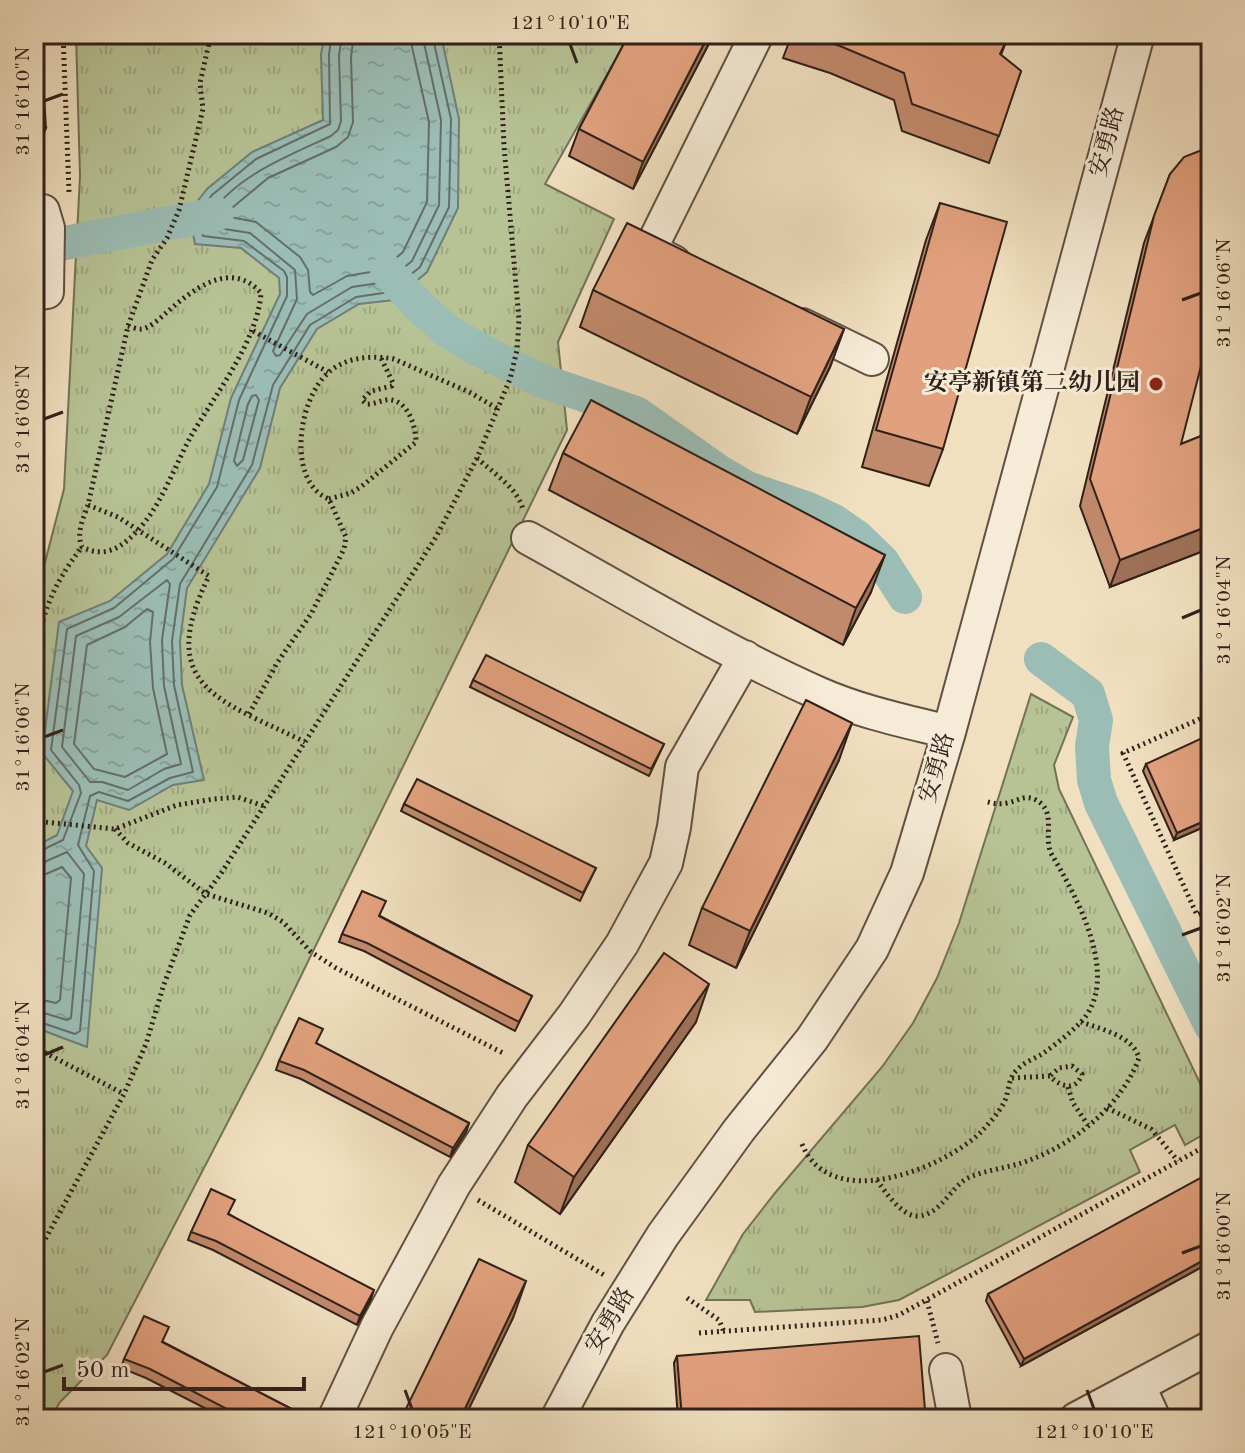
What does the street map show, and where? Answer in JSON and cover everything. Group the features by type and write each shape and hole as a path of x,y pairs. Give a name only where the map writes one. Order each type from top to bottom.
{"street":[{"path":"705,277 650,250 757,34"},
{"name":"安勇路","path":"557,1419 663,1235 739,1130 812,1039 872,949 907,873 949,732 1138,34"},
{"path":"41,282 42,217"},
{"path":"775,311 872,359"},
{"path":"528,538 745,657 821,694 861,709 949,732"},
{"path":"334,1419 377,1327 454,1185 622,944 666,863 682,767 745,657"},
{"path":"1076,1419 1211,1347"},
{"path":"946,1370 955,1419"},
{"path":"1139,1386 1154,1419"}],"path":[{"path":"42,217 70,200 63,34"},
{"path":"128,326 138,330 147,327 189,294 225,277 243,278 261,293 254,332 158,500 137,531 104,554 82,547 80,528 88,505 128,326 152,260 167,238 179,210 203,109 200,83 211,34"},
{"path":"34,1260 124,1094 146,1044 190,915 264,806 436,537 477,458 510,379 517,350 519,320 505,162 499,34"},
{"path":"254,332 328,372"},
{"path":"381,357 392,386 366,394 362,400 374,405 390,399 400,404 416,426 416,442 351,493 329,499 320,496 306,479 301,458 308,406 328,372 346,362 381,357 394,359 471,393 498,409"},
{"path":"477,458 513,491 522,504 528,538"},
{"path":"249,714 277,663 311,614 344,549 346,537 329,499"},
{"path":"88,505 118,517 209,576 195,603 189,626 188,649 201,683 224,703 305,742"},
{"path":"34,655 45,608 63,572 82,547"},
{"path":"1211,714 1123,753 1197,915 1211,909"},
{"path":"34,821 115,829 177,805 214,799 237,797 264,806"},
{"path":"802,1144 807,1154 827,1171 843,1178 877,1180 941,1161 963,1148 994,1118 1005,1101 1011,1078 1024,1064 1081,1022 1089,1010 1097,962 1091,935 1047,845 1050,826 1046,812 1033,798 1024,797 1010,803 996,804 984,801"},
{"path":"115,829 128,843 165,863 206,894 268,913 283,922 311,952 336,968 533,1068"},
{"path":"877,1180 907,1213 922,1216 931,1212 970,1177 1031,1160 1061,1146 1107,1108 1139,1058 1138,1052 1124,1039 1081,1022"},
{"path":"34,1047 124,1094"},
{"path":"1011,1078 1050,1076 1066,1066 1078,1069 1082,1074 1080,1079 1068,1087"},
{"path":"1050,1076 1068,1087"},
{"path":"1068,1087 1073,1103 1088,1125"},
{"path":"1107,1108 1151,1129 1178,1161"},
{"path":"699,1333 882,1320 927,1301 1211,1143"},
{"path":"454,1185 629,1290"},
{"path":"687,1298 719,1320 724,1332"},
{"path":"927,1301 946,1370"}],"green space":[{"path":"76,34 630,34 545,184 614,219 558,342 567,430 261,1058 107,1355 60,1402 50,1419 34,1419 34,605 64,489 80,176"},
{"path":"1031,694 1073,717 1054,765 1059,789 1211,1106 1211,1130 1185,1145 1175,1125 1130,1150 1140,1172 899,1300 862,1307 755,1312 750,1300 706,1300 743,1234 882,1067 913,1023 937,978 959,923"}],"water":[{"path":"325,34 438,34 442,40 459,119 458,208 427,272 394,300 359,304 317,329 280,388 260,468 187,588 180,641 182,685 204,780 173,785 129,810 97,800 86,846 102,868 87,1047 34,1027 34,847 57,835 73,791 42,753 59,622 110,601 167,554 209,484 231,398 280,294 279,278 241,248 195,244 189,212 207,189 252,152 323,120 321,54"}],"building":[{"path":"34,34 40,34 46,128 34,130"},
{"path":"629,34 709,34 643,162 579,129"},
{"path":"801,34 1004,34 1008,37 1000,54 1021,71 999,136 912,104 904,73 840,46"},
{"path":"1211,148 1211,327 1181,444 1211,432 1211,525 1120,560 1090,479 1154,216 1170,174 1184,157"},
{"path":"940,203 1007,222 943,449 876,430"},
{"path":"627,223 844,329 811,397 593,290"},
{"path":"591,400 885,555 856,608 563,453"},
{"path":"486,655 664,744 651,769 473,680"},
{"path":"806,700 852,723 750,931 702,908"},
{"path":"1211,734 1211,818 1177,833 1146,764"},
{"path":"417,779 596,868 583,893 404,804"},
{"path":"362,891 386,901 379,916 532,996 519,1022 367,943 342,934"},
{"path":"664,953 709,984 574,1177 528,1145"},
{"path":"299,1018 323,1029 316,1043 469,1123 453,1148 304,1070 279,1061"},
{"path":"1202,1177 1211,1194 1211,1256 1024,1359 988,1294"},
{"path":"211,1189 235,1200 228,1214 374,1290 360,1316 216,1241 191,1232"},
{"path":"479,1259 526,1281 460,1419 401,1419"},
{"path":"144,1316 169,1327 162,1342 311,1419 246,1419 150,1369 124,1359"},
{"path":"919,1336 925,1410 820,1419 682,1419 677,1356"}],"waterway":[{"path":"34,249 217,214"},
{"path":"387,271 447,331 478,349 537,379 636,413 747,488 834,521 857,537 882,561 905,597"},
{"path":"1041,659 1088,694 1096,720 1092,746 1094,780 1101,803 1211,1026"}],"place":[{"name":"安亭新镇第二幼儿园","path":"1156,384"}]}
